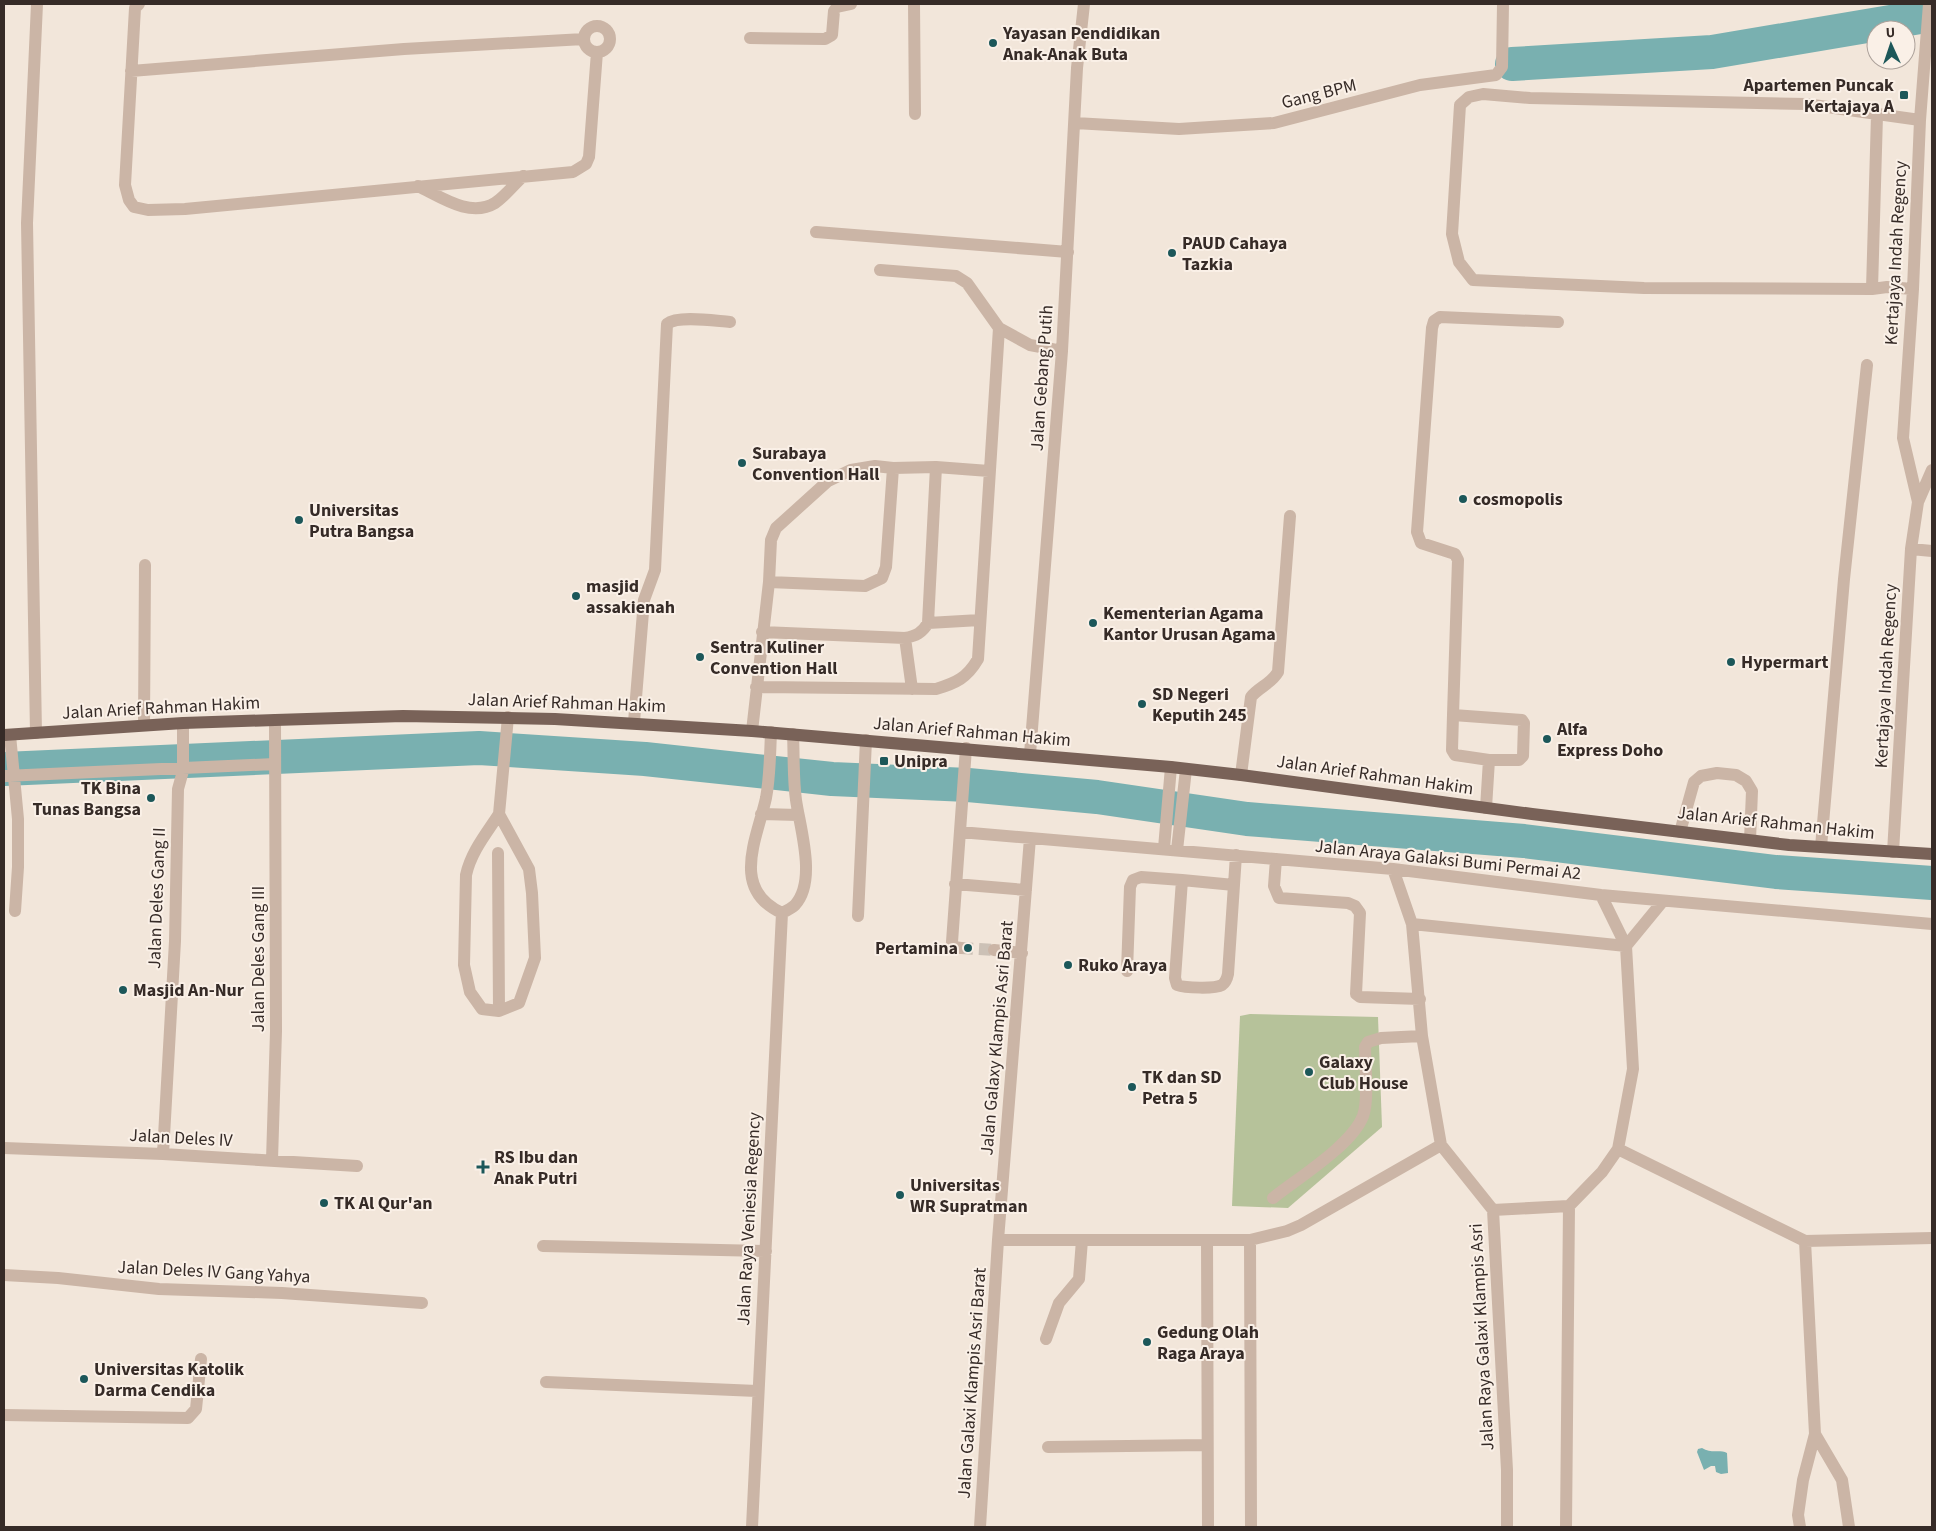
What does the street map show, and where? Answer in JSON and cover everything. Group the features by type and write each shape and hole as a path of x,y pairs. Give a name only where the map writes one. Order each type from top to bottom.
{"main road":[{"name":"Jalan Arief Rahman Hakim","path":"8,738 36,733 144,725 403,716 508,717 634,722 966,748 1171,767 1680,832 1821,847 1932,854"}],"street":[{"path":"36,733 27,223 37,4"},
{"path":"750,38 826,39 832,35 834,11 837,7 851,4"},
{"path":"914,4 915,114"},
{"name":"Jalan Gebang Putih","path":"1030,754 1062,350 1077,68 1084,4"},
{"name":"Gang BPM","path":"1075,123 1179,129 1274,122 1420,85 1496,74 1502,67 1503,4"},
{"name":"Kertajaya Indah Regency","path":"1918,502 1903,438 1913,289 1920,120 1929,4"},
{"path":"134,5 125,185 129,200 134,207 148,210 184,209 573,172 586,164 592,143 597,52"},
{"path":"600,26 607,30 610,36 609,44 604,50 597,52 588,48 584,39 586,32 592,27 600,26"},
{"path":"130,70 394,50 584,39"},
{"path":"1913,289 1887,287 1872,289 1644,288 1473,280 1459,262 1452,234 1460,105 1469,97 1483,94 1530,98 1806,104 1920,120"},
{"path":"1872,289 1877,115"},
{"path":"418,186 468,209 479,210 495,203 523,176"},
{"path":"816,232 1068,252"},
{"path":"880,270 956,276 968,283 999,328 1030,344 1062,350"},
{"path":"1453,715 1522,720 1523,756 1519,760 1490,760 1455,755 1452,750 1453,715 1458,560 1455,554 1421,543 1417,532 1434,321 1440,316 1558,322"},
{"path":"634,722 644,600 654,570 668,324 672,320 681,319 730,322"},
{"path":"756,687 936,689 957,683 970,673 978,659 999,328"},
{"path":"1821,847 1842,605 1867,365"},
{"path":"752,731 769,582 771,540 776,528 828,481 851,470 875,466 893,468 936,466 989,472"},
{"path":"762,632 905,638 916,636 924,630 928,624 936,466"},
{"path":"769,582 865,586 882,578 886,566 893,468"},
{"name":"Kertajaya Indah Regency","path":"1893,852 1911,549 1918,502 1932,470"},
{"path":"1241,775 1251,697 1257,689 1269,684 1278,672 1290,516"},
{"path":"1911,549 1932,551"},
{"path":"144,725 145,565"},
{"path":"928,624 980,620"},
{"path":"905,638 912,689"},
{"path":"499,814 529,869 535,921 535,958 519,1003 499,1012 482,1009 470,992 464,965 466,876 468,864 478,845 499,814 508,717"},
{"name":"Jalan Deles Gang III","path":"272,1160 276,1032 275,720"},
{"name":"Jalan Deles Gang II","path":"163,1154 175,941 178,790 183,765 182,723"},
{"path":"771,732 766,796 750,858 752,876 760,898 767,906 782,913 795,906 802,893 806,874 796,799 793,734"},
{"path":"8,738 18,867 15,911"},
{"path":"858,916 866,740"},
{"path":"960,948 954,947 952,942 966,748"},
{"path":"1486,808 1490,760"},
{"path":"11,773 274,761"},
{"path":"1164,848 1171,767"},
{"path":"1177,850 1186,769"},
{"path":"1680,832 1694,782 1701,776 1717,773 1736,775 1746,781 1752,791 1750,840"},
{"path":"761,814 798,815"},
{"name":"Jalan Araya Galaksi Bumi Permai A2","path":"960,832 1393,869 1601,895 1932,924"},
{"name":"Jalan Galaxy Klampis Asri Barat","path":"998,1240 1030,838"},
{"path":"478,845 498,853 516,847"},
{"path":"498,853 499,1012"},
{"path":"1182,880 1175,978 1177,985 1183,987 1220,987 1225,983 1228,974 1236,855"},
{"path":"1276,859 1274,886 1279,898 1348,903 1355,906 1360,913 1356,994 1360,997 1420,999"},
{"name":"Jalan Raya Galaxi Klampis Asri","path":"1393,869 1412,924 1422,1036 1441,1145 1493,1210 1507,1470 1507,1527"},
{"path":"1127,971 1130,886 1133,880 1141,877 1234,884"},
{"path":"955,884 1026,890"},
{"path":"1493,1210 1569,1206 1602,1172 1618,1148 1633,1069 1626,946 1601,895"},
{"path":"1626,946 1663,900"},
{"name":"Jalan Raya Veniesia Regency","path":"752,1527 757,1390 766,1251 782,913"},
{"path":"1412,924 1626,946"},
{"path":"994,950 1022,953"},
{"path":"1273,1198 1326,1157 1355,1130 1364,1115 1365,1047 1368,1042 1381,1038 1422,1036"},
{"path":"998,1240 1250,1240 1287,1232 1441,1145"},
{"name":"Jalan Deles IV","path":"4,1148 163,1154 357,1166"},
{"path":"1618,1148 1805,1241 1932,1238"},
{"path":"1566,1527 1569,1206"},
{"name":"Jalan Galaxi Klampis Asri Barat","path":"980,1527 998,1240"},
{"path":"1046,1339 1059,1303 1079,1279 1082,1240"},
{"path":"1207,1240 1208,1527"},
{"path":"1250,1240 1251,1527"},
{"path":"1800,1527 1798,1515 1802,1480 1815,1434 1805,1241"},
{"path":"543,1246 766,1251"},
{"name":"Jalan Deles IV Gang Yahya","path":"4,1275 58,1278 159,1289 282,1293 422,1303"},
{"path":"4,1415 188,1418 196,1410 201,1359"},
{"path":"546,1382 757,1390"},
{"path":"1815,1434 1842,1480 1849,1527"},
{"path":"1048,1447 1208,1445"}],"green space":[{"name":"Galaxy Club House","path":"1250,1014 1378,1017 1382,1127 1288,1208 1232,1206 1240,1016"}],"water":[{"path":"1702,1448 1709,1451 1727,1453 1728,1473 1721,1474 1716,1472 1715,1466 1704,1470 1697,1452 1698,1449"}],"waterway":[{"path":"1512,64 1712,52 1932,15"},
{"path":"4,769 479,748 645,759 832,779 968,785 1097,797 1247,819 1524,841 1776,872 1932,883"}],"tunnel":[{"path":"961,948 994,950"}],"place":[{"name":"Yayasan Pendidikan Anak-Anak Buta","path":"993,43"},
{"name":"Apartemen Puncak Kertajaya A","path":"1904,95"},
{"name":"PAUD Cahaya Tazkia","path":"1172,253"},
{"name":"Surabaya Convention Hall","path":"742,463"},
{"name":"cosmopolis","path":"1463,499"},
{"name":"Universitas Putra Bangsa","path":"299,520"},
{"name":"masjid assakienah","path":"576,596"},
{"name":"Kementerian Agama Kantor Urusan Agama","path":"1093,623"},
{"name":"Sentra Kuliner Convention Hall","path":"700,657"},
{"name":"Hypermart","path":"1731,662"},
{"name":"SD Negeri Keputih 245","path":"1142,704"},
{"name":"Alfa Express Doho","path":"1547,739"},
{"name":"Unipra","path":"884,761"},
{"name":"TK Bina Tunas Bangsa","path":"151,798"},
{"name":"Pertamina","path":"968,948"},
{"name":"Ruko Araya","path":"1068,965"},
{"name":"Masjid An-Nur","path":"123,990"},
{"name":"Galaxy Club House","path":"1309,1072"},
{"name":"TK dan SD Petra 5","path":"1132,1087"},
{"name":"RS Ibu dan Anak Putri","path":"483,1167"},
{"name":"Universitas WR Supratman","path":"900,1195"},
{"name":"TK Al Qur'an","path":"324,1203"},
{"name":"Gedung Olah Raga Araya","path":"1147,1342"},
{"name":"Universitas Katolik Darma Cendika","path":"84,1379"}]}
